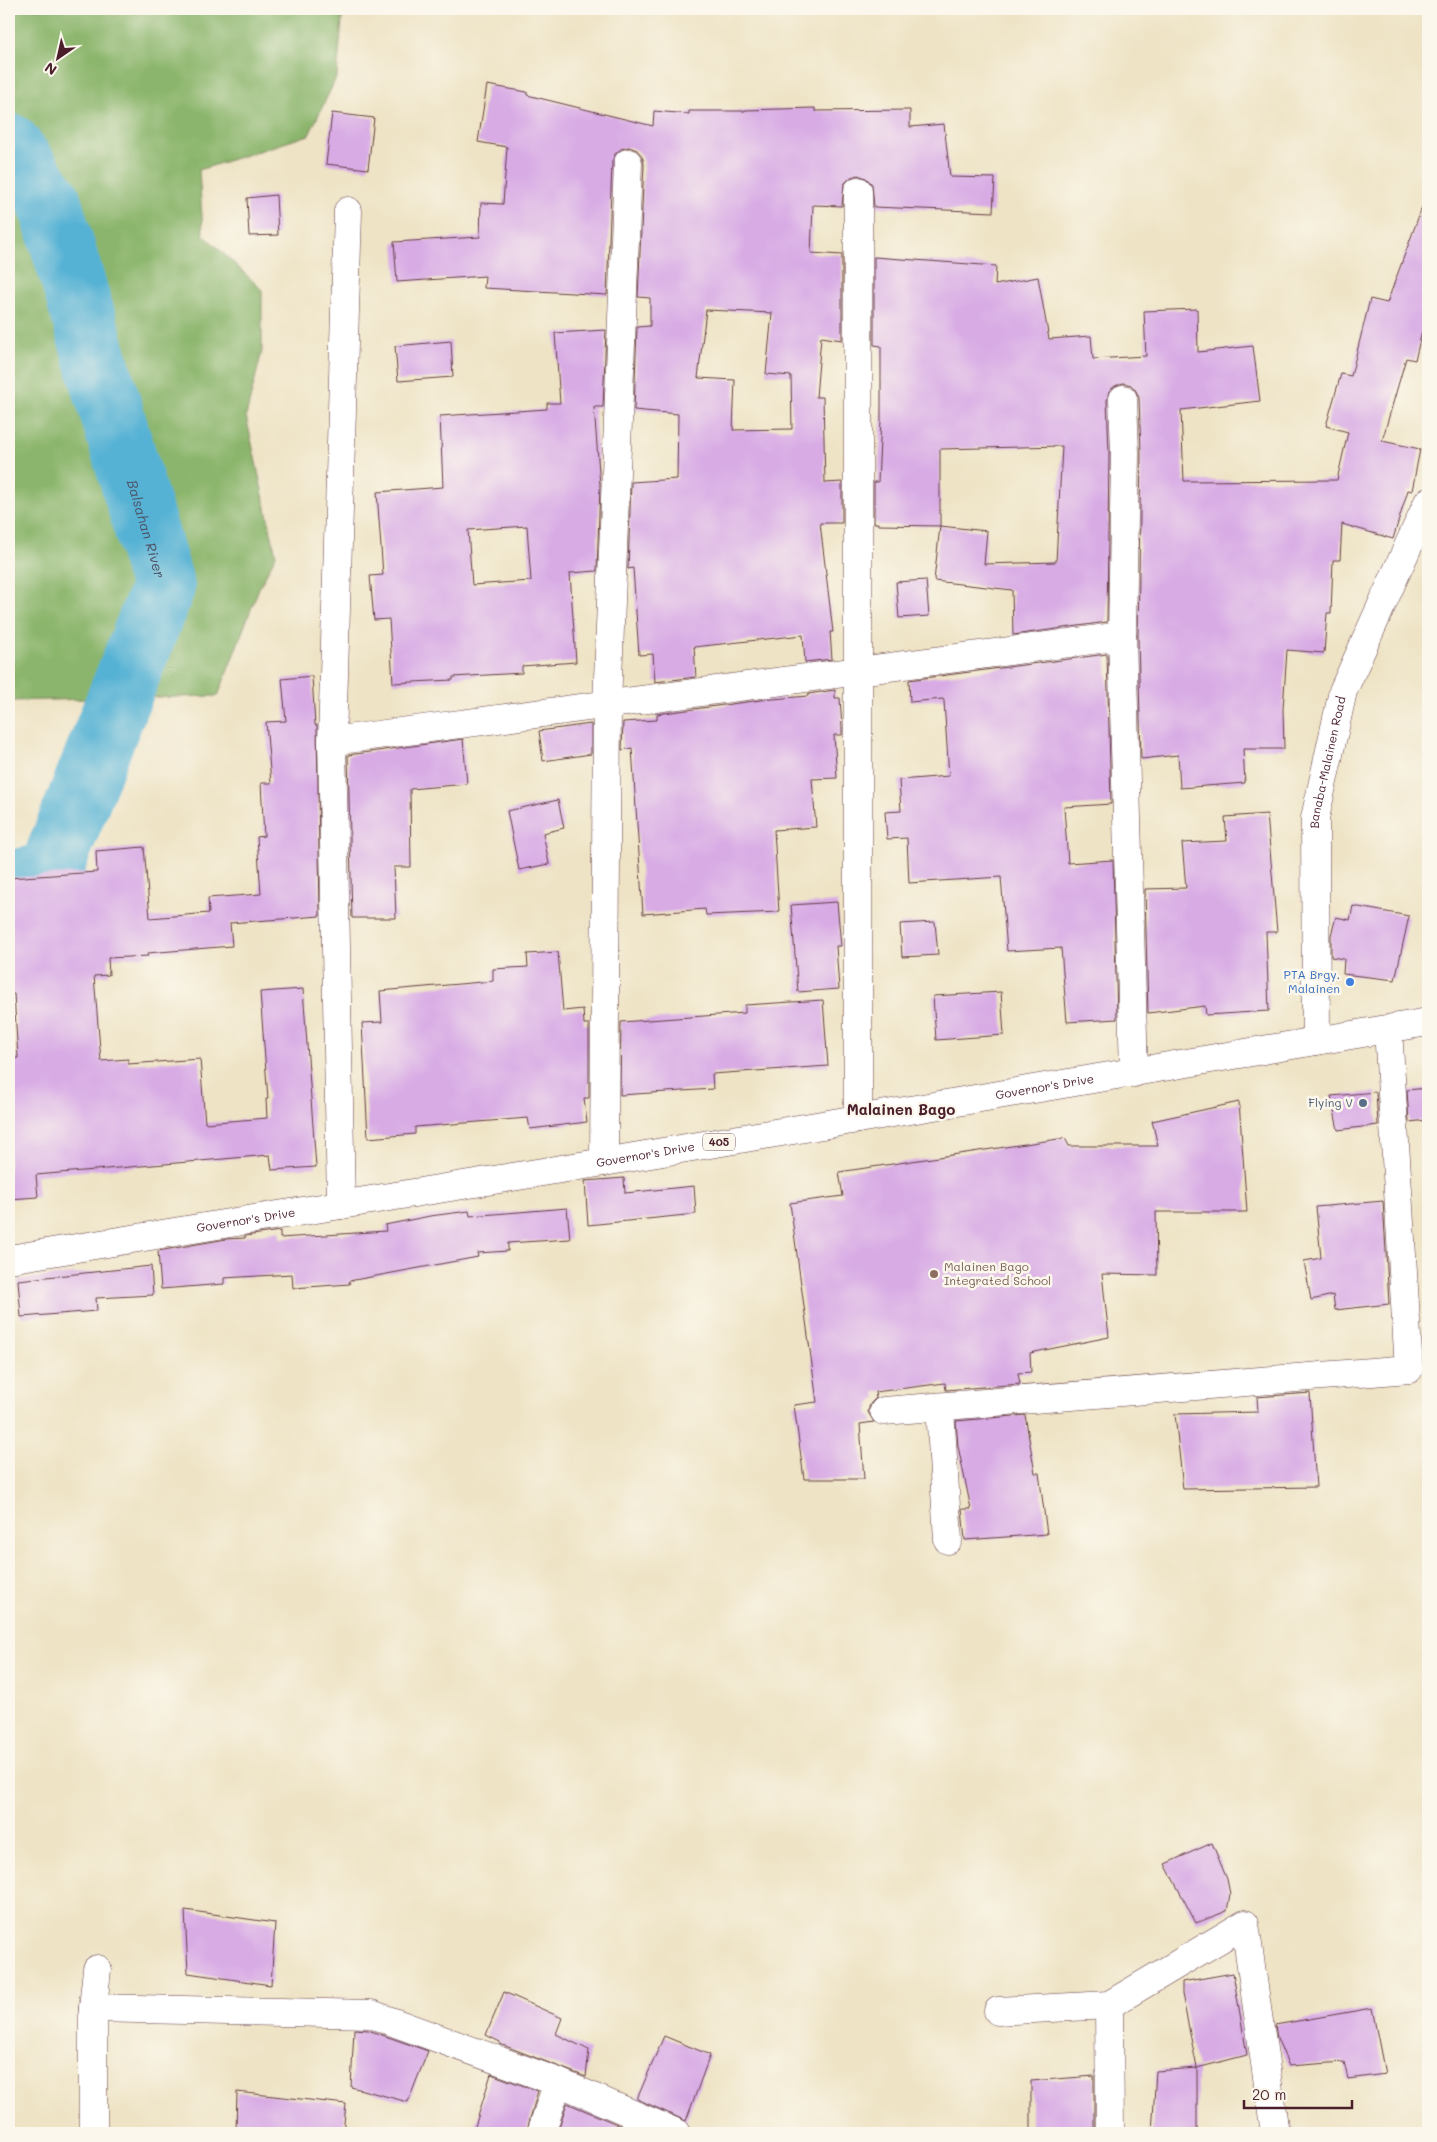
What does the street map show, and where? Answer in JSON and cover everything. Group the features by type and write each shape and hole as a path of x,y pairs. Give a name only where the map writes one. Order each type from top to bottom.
{"street":[{"path":"604,1162 607,705 628,163"},
{"path":"858,192 856,670 858,1119"},
{"path":"341,1205 332,741 348,210"},
{"path":"1123,400 1125,453 1122,636 1134,1073"},
{"name":"Banaba-Malainen Road","path":"1316,1041 1315,818 1343,691 1428,502"},
{"path":"332,741 1122,636"},
{"name":"Governor's Drive","path":"9,1259 604,1162 1428,1022"},
{"path":"1388,1029 1410,1369 1416,1370"},
{"path":"884,1411 1416,1370"},
{"path":"940,1408 948,1540"},
{"path":"998,2011 1109,2005 1245,1924 1275,2133"},
{"path":"93,2133 93,2008 97,1969"},
{"path":"1109,2005 1110,2133"},
{"path":"93,2008 371,2014 558,2082 677,2133"},
{"path":"541,2133 558,2082"}],"green space":[{"path":"9,9 107,9 113,16 122,9 343,9 337,76 309,135 199,170 203,234 262,290 262,351 246,416 276,555 259,588 218,696 9,701"}],"building":[{"path":"487,85 527,92 527,95 653,126 654,111 689,114 689,111 815,108 815,111 910,110 910,127 944,124 950,177 995,178 993,212 874,207 872,184 866,178 858,175 851,177 844,184 842,206 813,205 811,253 842,255 842,340 821,337 816,397 823,397 825,483 842,482 842,523 820,523 833,632 830,632 832,659 805,662 803,635 694,647 696,677 655,682 653,654 639,655 633,568 628,569 631,482 677,479 678,414 634,410 637,327 650,326 650,298 638,297 644,164 642,156 637,150 629,147 621,149 615,154 612,162 607,295 484,288 485,276 397,282 394,242 480,237 481,203 503,204 507,147 478,142","holes":["706,310 772,313 766,374 791,376 792,429 733,430 735,380 698,378"]},
{"path":"332,113 374,118 368,169 326,164"},
{"path":"276,195 278,235 249,236 247,198"},
{"path":"1425,199 1428,200 1428,307 1415,360 1406,358 1382,441 1420,449 1412,491 1408,490 1393,539 1342,524 1340,560 1333,560 1331,613 1327,613 1324,653 1287,650 1283,709 1284,749 1243,749 1245,783 1180,788 1178,755 1141,759 1138,636 1141,452 1139,398 1131,385 1123,383 1115,386 1109,391 1107,400 1109,453 1107,622 1013,635 1012,590 934,581 940,526 878,525 878,523 874,523 874,482 878,482 881,420 881,346 874,345 874,257 996,266 995,285 1038,277 1049,339 1091,336 1093,359 1146,356 1144,311 1197,309 1198,352 1253,346 1260,401 1181,410 1184,481 1337,480 1348,432 1326,426 1341,374 1351,376 1370,299 1387,303","holes":["1062,446 1056,562 984,564 987,531 940,526 940,449"]},
{"path":"606,330 603,407 594,407 600,485 597,571 570,573 576,662 522,666 522,673 453,677 453,680 393,683 389,619 374,620 370,576 383,575 377,492 443,487 440,416 547,409 547,403 560,403 555,333","holes":["527,526 531,581 472,585 468,530"]},
{"path":"451,341 453,377 398,381 395,346"},
{"path":"926,580 929,616 899,618 896,582"},
{"path":"1107,654 1111,804 1064,807 1068,863 1113,860 1117,1019 1067,1022 1061,948 1007,951 1001,877 909,883 907,838 887,839 885,812 901,811 899,780 949,776 944,701 943,699 910,702 909,680"},
{"path":"312,676 315,725 317,725 320,916 230,923 232,946 147,953 148,956 108,958 109,975 94,976 101,1061 128,1059 128,1064 200,1059 205,1123 267,1118 266,1099 268,1099 260,992 303,989 316,1167 272,1170 270,1155 36,1175 38,1197 9,1199 9,1059 18,1058 14,994 9,994 9,878 97,872 96,851 144,847 150,918 209,913 208,898 261,894 257,837 264,836 261,783 271,783 266,722 286,721 282,679"},
{"path":"835,690 835,698 840,698 842,728 842,735 834,735 837,778 812,779 816,827 774,830 779,912 706,915 705,909 643,914 632,748 622,750 623,722 657,720 657,714 761,700 808,696 808,694"},
{"path":"591,724 591,754 543,761 539,731"},
{"path":"463,739 467,784 410,789 411,867 394,867 396,918 352,918 348,755"},
{"path":"558,800 564,828 543,833 549,864 519,870 507,811"},
{"path":"1267,814 1277,932 1266,932 1269,1011 1206,1015 1205,1006 1148,1013 1145,889 1186,888 1182,843 1227,841 1225,817"},
{"path":"837,902 841,946 836,946 839,989 798,992 791,905"},
{"path":"1353,906 1409,916 1395,980 1343,974 1344,959 1331,957 1331,935 1336,917 1350,920"},
{"path":"935,922 938,955 902,957 900,924"},
{"path":"558,952 563,1011 583,1009 584,1024 589,1024 589,1098 584,1098 587,1122 530,1129 528,1118 415,1127 415,1134 368,1138 362,1023 382,1022 380,991 493,981 493,969 528,967 527,954"},
{"path":"1001,992 1004,1035 936,1040 933,996"},
{"path":"823,1000 828,1066 712,1074 713,1089 620,1095 621,1022 745,1013 745,1005"},
{"path":"1428,1088 1428,1120 1409,1122 1407,1090"},
{"path":"1376,1092 1378,1125 1338,1130 1331,1096"},
{"name":"Malainen Bago Integrated School","path":"1239,1102 1247,1212 1156,1212 1157,1275 1102,1274 1109,1337 1030,1353 1031,1372 1018,1373 1020,1384 946,1390 945,1383 875,1392 876,1398 870,1404 868,1412 874,1422 860,1424 864,1479 804,1479 794,1405 817,1402 790,1203 843,1196 839,1172 1065,1138 1069,1146 1158,1146 1152,1121"},
{"path":"624,1178 625,1193 694,1186 696,1214 588,1225 585,1181"},
{"path":"1383,1201 1389,1304 1335,1310 1333,1295 1311,1300 1304,1261 1321,1258 1316,1207"},
{"path":"567,1208 570,1239 508,1243 508,1251 477,1253 478,1257 349,1281 350,1284 293,1288 292,1274 224,1278 224,1284 161,1289 158,1251 280,1231 280,1238 386,1231 385,1225 469,1211 470,1216"},
{"path":"151,1266 153,1295 96,1298 97,1311 21,1317 18,1280"},
{"path":"1310,1393 1316,1487 1183,1489 1175,1414 1258,1412 1257,1397"},
{"path":"1025,1415 1035,1473 1039,1473 1047,1534 965,1540 962,1509 971,1509 958,1446 956,1421"},
{"path":"1212,1843 1227,1879 1230,1894 1227,1911 1196,1923 1165,1864"},
{"path":"185,1910 275,1923 271,1985 188,1973"},
{"path":"1233,1973 1247,2055 1197,2068 1182,1994 1182,1982"},
{"path":"504,1992 562,2018 556,2034 589,2050 586,2077 500,2044 500,2042 486,2035"},
{"path":"1372,2008 1385,2074 1348,2079 1344,2062 1289,2066 1277,2038 1275,2025"},
{"path":"354,2029 368,2030 428,2051 408,2102 351,2087"},
{"path":"664,2036 710,2055 686,2121 637,2099"},
{"path":"1197,2068 1197,2133 1152,2133 1156,2071"},
{"path":"491,2074 538,2091 526,2133 473,2133"},
{"path":"1094,2076 1094,2133 1031,2133 1031,2081"},
{"path":"237,2092 346,2104 343,2133 236,2133"},
{"path":"567,2103 638,2133 557,2133"}],"waterway":[{"name":"Balsahan River","path":"9,145 49,200 163,587 49,875 9,882"}],"place":[{"name":"PTA Brgy. Malainen","path":"1350,982"},
{"name":"Flying V","path":"1363,1103"},
{"name":"Malainen Bago Integrated School","path":"934,1274"}],"district":[{"name":"Malainen Bago","path":"901,1110"}]}
